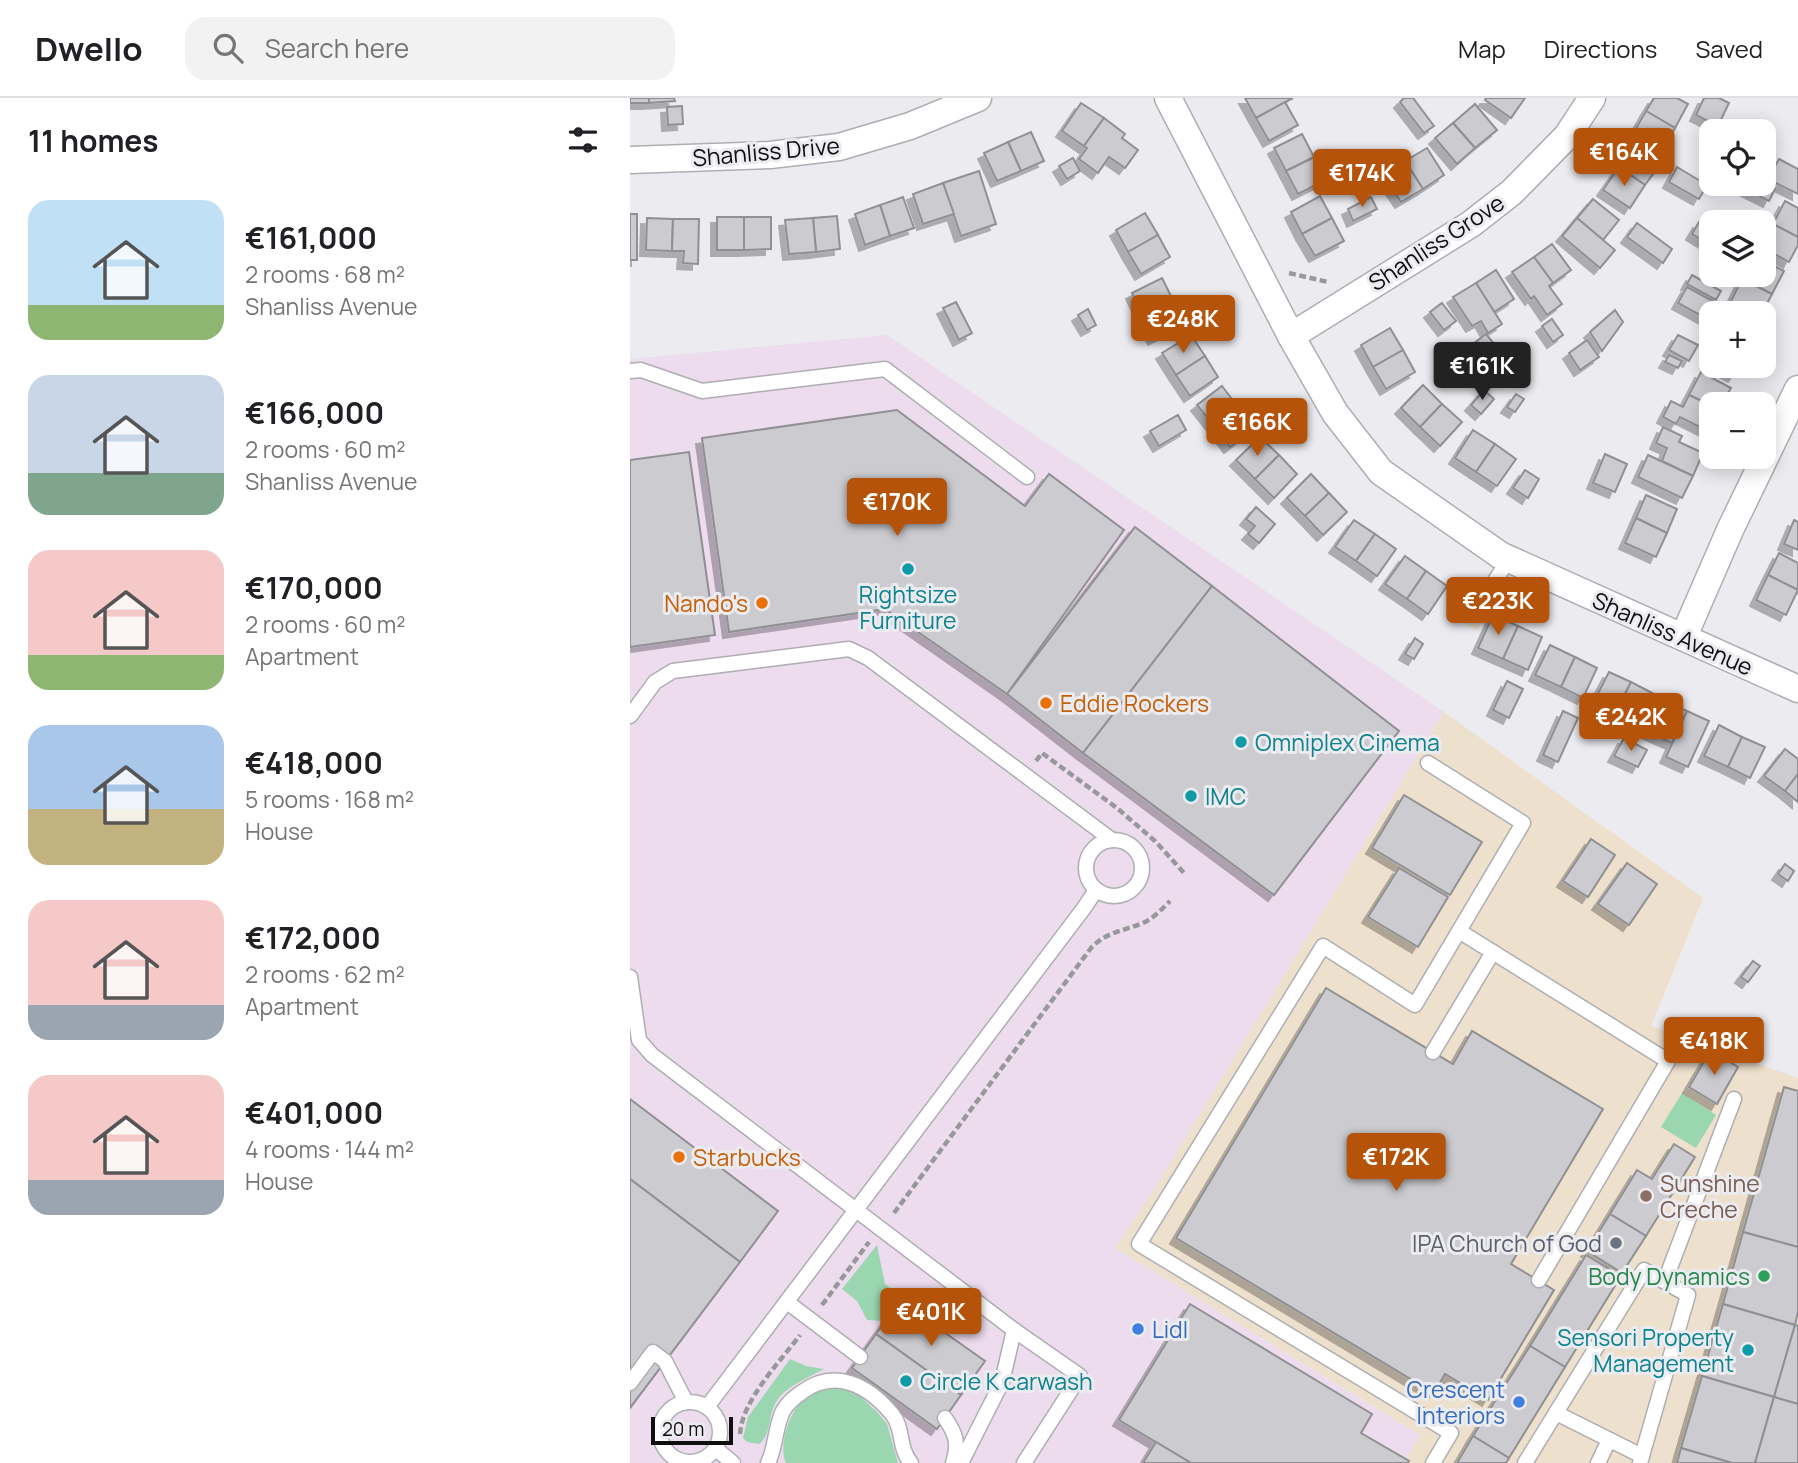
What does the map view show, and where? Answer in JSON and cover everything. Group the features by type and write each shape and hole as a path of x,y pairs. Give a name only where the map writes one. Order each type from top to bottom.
{"street":[{"name":"Shanliss Drive","path":"630,160 770,155 839,147 910,125 978,98"},
{"name":"Shanliss Avenue","path":"1168,98 1291,336 1335,413 1381,472 1455,525 1509,559 1684,636 1798,690"},
{"name":"Shanliss Grove","path":"1291,336 1471,224 1512,192 1567,136 1592,98"},
{"path":"1684,636 1730,530 1798,389"}],"lane":[{"path":"630,371 641,370 702,391 885,369 1027,477"},
{"path":"1478,607 1509,559"},
{"path":"630,716 655,682 673,671 849,649 868,658 1112,839 1136,849 1143,866 1138,884 1123,895 1113,897 1096,890 1089,883 1086,864 1095,847 1112,839"},
{"path":"1428,763 1523,823 1415,1005 1323,946 1139,1244 1451,1433 1433,1463"},
{"path":"707,1407 1096,890"},
{"path":"1459,931 1668,1061 1539,1280"},
{"path":"1433,1052 1493,952"},
{"path":"630,977 639,1040 652,1055 1014,1330 1080,1376 1024,1463"},
{"path":"1665,1281 1734,1099"},
{"path":"1525,1463 1644,1270 1688,1295 1641,1459 1556,1413"},
{"path":"787,1301 860,1357"},
{"path":"961,1463 1002,1382 1014,1330"},
{"path":"630,1383 653,1352 666,1360 687,1402"},
{"path":"768,1463 774,1452 782,1412 790,1401 807,1388 827,1380 843,1380 857,1385 894,1416 903,1454 911,1463"},
{"path":"687,1402 707,1407 714,1413 720,1431 716,1449 709,1456 692,1463 672,1460 661,1441 662,1420 676,1405 687,1402"},
{"path":"945,1418 956,1434 953,1463"},
{"path":"1598,1463 1609,1440"},
{"path":"716,1449 733,1463"}],"path":[{"path":"1282,272 1328,282 1338,277"},
{"path":"1026,775 1042,753 1117,808 1155,841 1185,874"},
{"path":"891,1217 1091,948 1101,937 1145,922 1170,901"}],"shaded area":[{"path":"887,335 1444,712 1155,1188 1115,1248 1421,1436 1403,1463 630,1463 630,359"},
{"path":"1480,576 1503,592 1477,631 1454,616"},
{"path":"1444,712 1703,898 1651,1026 1798,1078 1798,1463 1403,1463 1420,1435 1115,1248 1155,1188"}],"green space":[{"path":"1682,1093 1716,1115 1696,1148 1661,1127"},
{"path":"877,1245 885,1284 901,1296 884,1321 867,1320 857,1301 842,1289"},
{"path":"790,1359 806,1366 824,1369 785,1391 776,1402 763,1440 759,1444 747,1442 743,1438 748,1417"},
{"path":"825,1389 844,1389 860,1396 877,1412 887,1424 898,1463 786,1463 784,1438 794,1412 804,1400"}],"building":[{"path":"630,98 649,98 649,103 630,103"},
{"path":"649,98 674,98 675,101 649,103"},
{"path":"1245,98 1293,98 1256,118"},
{"path":"1404,98 1413,98 1434,126 1424,133 1400,102"},
{"path":"1525,98 1511,118 1485,100"},
{"path":"1654,98 1677,98 1688,104 1675,128 1646,111"},
{"path":"1704,98 1719,98 1729,103 1721,119 1704,119 1696,115"},
{"path":"1285,102 1298,125 1269,141 1256,118"},
{"path":"1081,103 1104,118 1084,146 1062,131"},
{"path":"1475,104 1497,130 1475,148 1453,123"},
{"path":"682,106 683,124 668,125 667,107"},
{"path":"1646,111 1675,128 1663,148 1634,132"},
{"path":"1104,118 1125,134 1122,138 1138,150 1125,168 1109,157 1098,173 1079,159 1087,148 1084,146"},
{"path":"1453,123 1475,148 1457,164 1435,138"},
{"path":"1031,132 1044,161 1021,171 1008,142"},
{"path":"1302,134 1314,157 1286,171 1274,148"},
{"path":"1008,142 1021,171 997,181 984,153"},
{"path":"1632,147 1660,165 1645,185 1619,167"},
{"path":"1427,148 1444,175 1423,189 1405,161"},
{"path":"1329,150 1340,173 1298,194 1286,171"},
{"path":"1073,158 1080,171 1067,179 1059,166"},
{"path":"1779,159 1798,169 1798,194 1776,183 1776,164"},
{"path":"1405,161 1423,189 1401,202 1383,175"},
{"path":"1619,167 1645,185 1630,208 1603,190"},
{"path":"1677,167 1699,180 1701,196 1699,199 1669,182"},
{"path":"979,171 996,224 961,236 943,183"},
{"path":"943,183 954,214 923,224 913,194"},
{"path":"1320,196 1332,218 1302,234 1291,212"},
{"path":"1759,196 1772,196 1769,201"},
{"path":"903,197 914,228 890,236 880,205"},
{"path":"1371,197 1377,209 1353,221 1348,209"},
{"path":"1593,199 1619,220 1603,240 1577,218"},
{"path":"1785,201 1798,208 1798,237 1776,226 1776,218"},
{"path":"880,205 890,236 865,245 855,214"},
{"path":"1145,213 1158,235 1128,252 1116,230"},
{"path":"630,214 637,214 637,260 630,260"},
{"path":"837,216 840,249 816,252 813,218"},
{"path":"717,217 744,217 744,250 717,250"},
{"path":"744,217 771,217 771,249 744,250"},
{"path":"647,218 673,219 672,251 646,250"},
{"path":"813,218 816,252 789,254 785,220"},
{"path":"1332,218 1344,241 1315,256 1302,234"},
{"path":"1577,218 1615,250 1600,268 1562,236"},
{"path":"673,219 699,219 698,264 683,263 684,251 672,251"},
{"path":"1699,222 1699,238 1692,234"},
{"path":"1637,223 1672,249 1663,263 1627,237"},
{"path":"1776,226 1798,237 1798,245 1789,262 1776,255"},
{"path":"1158,235 1170,257 1141,274 1128,252"},
{"path":"1552,244 1571,270 1553,283 1534,257"},
{"path":"1534,257 1553,283 1549,286 1562,304 1547,315 1534,296 1531,299 1512,272"},
{"path":"1776,267 1784,271 1776,286"},
{"path":"1496,270 1514,299 1494,312 1476,283"},
{"path":"1692,275 1699,279 1699,287 1714,287 1721,291 1716,300 1687,284"},
{"path":"1162,278 1173,300 1143,316 1132,293"},
{"path":"1476,283 1502,324 1488,333 1481,321 1472,326 1453,297"},
{"path":"1687,287 1713,301 1699,301 1699,315 1678,303"},
{"path":"1738,287 1758,287 1772,294 1768,301 1731,301"},
{"path":"1758,287 1776,287 1772,294"},
{"path":"1173,300 1185,323 1154,339 1143,316"},
{"path":"956,302 972,333 959,340 943,308"},
{"path":"1442,303 1456,321 1444,330 1430,312"},
{"path":"1088,309 1096,325 1087,330 1078,315"},
{"path":"1615,310 1623,322 1602,351 1590,332"},
{"path":"1552,319 1563,335 1553,342 1542,326"},
{"path":"1390,328 1403,350 1373,367 1361,345"},
{"path":"1486,334 1504,356 1491,366 1473,344"},
{"path":"1191,335 1205,356 1176,375 1162,353"},
{"path":"1678,335 1698,345 1689,361 1669,350"},
{"path":"1587,340 1599,357 1580,370 1569,353"},
{"path":"1403,350 1415,372 1386,389 1373,367"},
{"path":"1669,355 1682,361 1678,368 1665,362"},
{"path":"1205,356 1218,377 1190,396 1176,375"},
{"path":"1699,376 1699,378 1712,378 1731,388 1729,392 1699,392 1699,400 1689,395"},
{"path":"1423,385 1442,404 1420,427 1401,408"},
{"path":"1222,386 1238,407 1214,426 1197,405"},
{"path":"1484,390 1494,399 1481,414 1471,405"},
{"path":"1516,394 1524,399 1515,412 1507,407"},
{"path":"1689,395 1699,400 1699,426 1680,417 1676,424 1663,417 1671,401 1683,407"},
{"path":"1442,404 1462,422 1440,446 1420,427"},
{"path":"1238,407 1255,428 1230,447 1214,426"},
{"name":"Rightsize Furniture","path":"897,410 1025,506 1049,474 1124,530 1007,694 885,609 729,632 702,438"},
{"path":"1178,415 1186,430 1159,446 1150,431"},
{"path":"1663,427 1682,436 1679,442 1699,451 1699,462 1693,476 1662,461 1667,448 1656,443"},
{"path":"1473,430 1495,444 1476,472 1455,458"},
{"path":"1260,437 1279,455 1255,479 1236,460"},
{"path":"1495,444 1516,459 1497,486 1476,472"},
{"path":"689,452 715,635 630,647 630,460"},
{"path":"1605,454 1627,464 1615,492 1593,483"},
{"path":"1279,455 1297,474 1274,498 1255,479"},
{"path":"1648,455 1693,476 1682,498 1638,477"},
{"path":"1525,470 1539,479 1528,498 1513,488"},
{"path":"1311,474 1329,493 1305,516 1287,498"},
{"path":"1329,493 1347,512 1323,535 1305,516"},
{"path":"1646,495 1677,509 1667,533 1636,518"},
{"path":"1256,507 1275,524 1259,543 1248,534 1255,526 1246,519"},
{"path":"1636,518 1667,533 1656,557 1625,543"},
{"path":"1354,520 1375,534 1356,561 1335,547"},
{"path":"1794,520 1798,522 1798,550 1784,544"},
{"path":"1135,527 1212,586 1083,753 1007,694"},
{"path":"1375,534 1396,549 1377,576 1356,561"},
{"path":"1779,553 1798,563 1798,590 1768,575"},
{"path":"1405,556 1426,571 1407,599 1385,584"},
{"path":"1426,571 1447,586 1428,614 1407,599"},
{"path":"1768,575 1798,590 1786,615 1756,600"},
{"name":"Omniplex Cinema","path":"1212,586 1399,731 1274,895 1083,753"},
{"path":"1493,615 1518,626 1503,659 1478,648"},
{"path":"1518,626 1542,637 1528,670 1503,659"},
{"path":"1415,638 1423,644 1414,659 1405,654"},
{"path":"1550,645 1575,657 1561,687 1535,675"},
{"path":"1575,657 1597,668 1583,698 1561,687"},
{"path":"1609,672 1631,682 1614,716 1592,705"},
{"path":"1507,681 1523,689 1509,718 1493,710"},
{"path":"1631,682 1654,694 1637,727 1614,716"},
{"path":"1662,700 1687,711 1672,743 1647,732"},
{"path":"1563,711 1578,718 1558,762 1543,755"},
{"path":"1687,711 1709,721 1688,767 1666,757"},
{"path":"1719,725 1742,737 1728,767 1704,756"},
{"path":"1742,737 1765,747 1750,778 1728,767"},
{"path":"1624,738 1647,750 1638,767 1614,756"},
{"path":"1785,749 1798,759 1798,774 1785,791 1764,776"},
{"path":"1798,774 1798,802 1785,791"},
{"path":"1404,795 1482,842 1450,895 1372,848"},
{"path":"1591,839 1615,855 1588,897 1563,881"},
{"path":"1627,863 1657,884 1629,925 1598,904"},
{"path":"1785,864 1794,871 1788,881 1778,874"},
{"path":"1399,868 1448,897 1418,947 1368,917"},
{"path":"1753,961 1760,966 1748,982 1741,977"},
{"path":"1326,988 1453,1064 1472,1031 1603,1109 1511,1264 1554,1290 1488,1400 1445,1374 1434,1393 1176,1238"},
{"path":"1711,1050 1738,1067 1717,1104 1689,1087"},
{"path":"1784,1087 1798,1091 1798,1247 1743,1232"},
{"path":"630,1099 778,1211 740,1262 630,1179"},
{"name":"Sunshine Creche","path":"1674,1144 1695,1157 1646,1236 1610,1214 1637,1170 1652,1179"},
{"path":"630,1179 740,1262 630,1408"},
{"name":"IPA Church of God","path":"1610,1214 1646,1236 1622,1273 1587,1251"},
{"name":"Body Dynamics","path":"1743,1232 1798,1247 1798,1312 1795,1325 1723,1304"},
{"path":"1586,1255 1621,1276 1565,1367 1530,1346"},
{"path":"900,1301 985,1361 961,1395 876,1334"},
{"path":"1190,1304 1372,1414 1361,1433 1409,1461 1408,1463 1191,1463 1119,1420"},
{"name":"Sensori Property Management","path":"1723,1304 1795,1325 1774,1397 1702,1376"},
{"path":"1795,1325 1798,1326 1798,1404 1774,1397"},
{"name":"Circle K carwash","path":"876,1334 961,1395 937,1429 852,1368"},
{"name":"Crescent Interiors","path":"1530,1346 1565,1367 1509,1458 1473,1436"},
{"path":"1702,1376 1774,1397 1755,1463 1732,1463 1681,1448"},
{"path":"1774,1397 1798,1404 1798,1463 1755,1463"},
{"path":"1473,1436 1509,1458 1506,1463 1457,1463"},
{"path":"1156,1442 1191,1463 1143,1463"},
{"path":"1681,1448 1732,1463 1677,1463"}],"place":[{"name":"Rightsize Furniture","path":"908,569"},
{"name":"Nando's","path":"762,603"},
{"name":"Eddie Rockers","path":"1046,703"},
{"name":"Omniplex Cinema","path":"1241,742"},
{"name":"IMC","path":"1191,796"},
{"name":"Starbucks","path":"679,1157"},
{"name":"Sunshine Creche","path":"1646,1196"},
{"name":"IPA Church of God","path":"1616,1243"},
{"name":"Body Dynamics","path":"1764,1276"},
{"name":"Lidl","path":"1138,1329"},
{"name":"Sensori Property Management","path":"1748,1350"},
{"name":"Circle K carwash","path":"906,1381"},
{"name":"Crescent Interiors","path":"1519,1402"}]}
